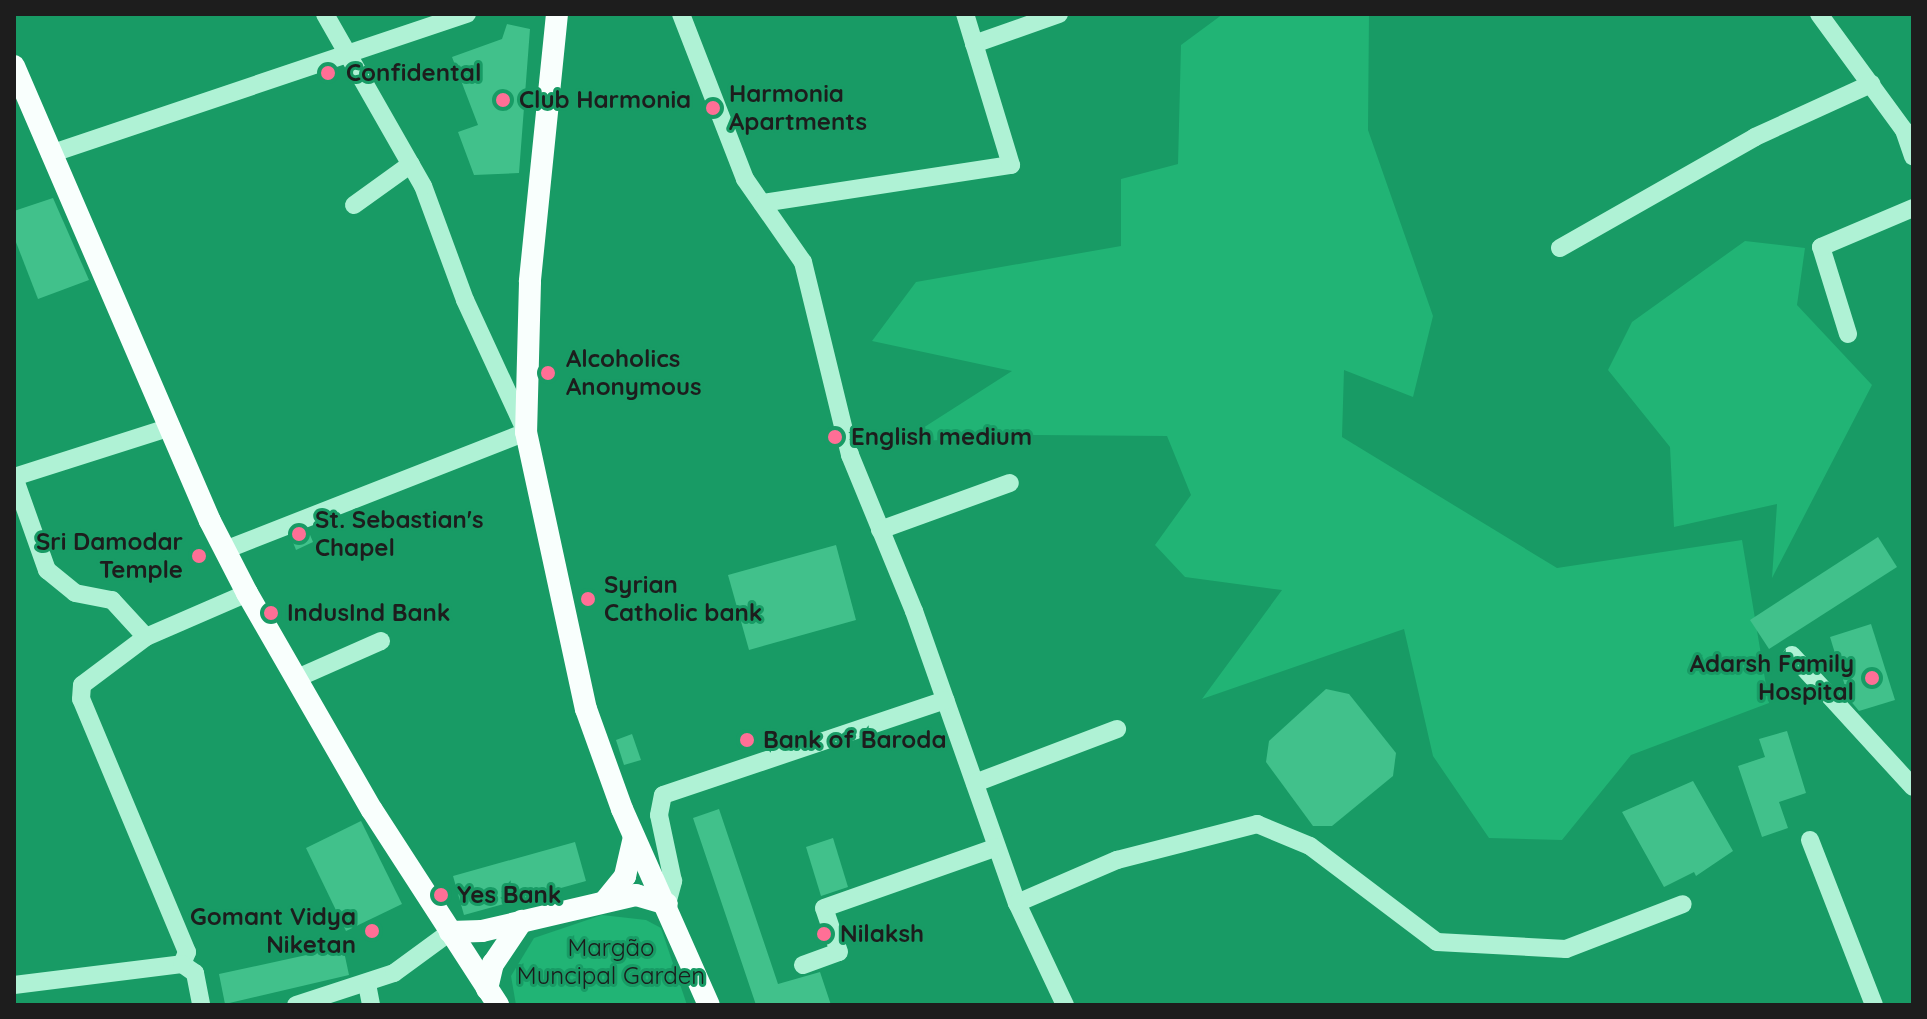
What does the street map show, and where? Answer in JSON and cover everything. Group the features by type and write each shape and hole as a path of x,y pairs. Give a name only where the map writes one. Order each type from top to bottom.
{"main road":[{"path":"557,14 530,282 526,432 586,709 634,837 667,904 709,1005"},
{"path":"14,66 225,550 247,593 295,679 492,997"},
{"path":"605,901 625,876 634,837"},
{"path":"450,932 522,921 636,895 667,904"},
{"path":"492,997 493,964 522,921"}],"street":[{"path":"225,550 526,432 465,300 411,164 344,54 325,14"},
{"path":"50,154 467,14"},
{"path":"681,14 719,121 762,203 803,262 850,455 945,700 1017,903 1065,1005"},
{"path":"762,203 1011,165 965,14"},
{"path":"974,44 1059,14"},
{"path":"1819,14 1904,130 1913,156"},
{"path":"1560,248 1755,137 1871,84"},
{"path":"354,205 411,164"},
{"path":"1848,334 1821,247 1913,208"},
{"path":"146,637 112,600 75,593 47,570 14,477 171,427"},
{"path":"880,530 1010,483"},
{"path":"182,964 187,952 81,699 82,685 146,637 247,593"},
{"path":"295,679 381,641"},
{"path":"1792,655 1913,787"},
{"path":"667,904 673,881 659,815 663,795 945,700"},
{"path":"975,783 1117,729"},
{"path":"1017,903 1117,860 1257,824 1310,846 1437,942 1566,949 1683,904"},
{"path":"1810,840 1874,1005"},
{"path":"803,965 839,952 824,908 997,847"},
{"path":"296,1005 394,973 450,932"},
{"path":"14,985 182,964 195,973 201,1005"},
{"path":"367,984 371,1005"}],"green space":[{"path":"1223,14 1369,14 1368,130 1433,316 1413,397 1344,370 1342,437 1557,568 1742,540 1769,703 1631,755 1562,840 1489,838 1433,756 1404,629 1202,699 1282,590 1185,577 1155,545 1191,495 1167,436 1035,435 901,442 1012,371 872,341 916,282 1121,246 1121,179 1178,164 1181,45"},
{"path":"1745,241 1805,248 1797,305 1872,385 1772,578 1777,504 1674,527 1670,447 1608,370 1632,322"},
{"name":"Margão Muncipal Garden","path":"602,915 646,920 661,928 687,1005 516,1005 511,976 534,938"}],"building":[{"name":"Club Harmonia","path":"507,24 530,29 519,173 474,175 458,132 478,125 452,57 502,39"},
{"path":"53,198 89,280 38,299 14,237 14,211"},
{"path":"308,530 313,542 296,550 291,537"},
{"path":"1878,537 1897,567 1769,649 1750,620"},
{"path":"836,545 856,620 749,650 728,575"},
{"path":"1871,624 1895,700 1859,711 1849,699 1830,637"},
{"path":"1326,689 1349,694 1396,753 1393,776 1332,826 1313,826 1266,762 1269,741"},
{"path":"1787,731 1806,793 1779,802 1788,828 1762,837 1738,766 1765,757 1759,739"},
{"path":"632,734 641,760 624,765 616,740"},
{"path":"1693,781 1733,851 1696,876 1694,872 1664,887 1622,812"},
{"path":"719,809 778,984 820,972 831,1005 756,1005 693,818"},
{"path":"361,821 402,904 346,931 306,848"},
{"path":"833,838 848,887 821,896 806,847"},
{"path":"575,842 586,881 464,915 453,876"},
{"path":"343,947 349,975 225,1004 219,974"}],"place":[{"name":"Confidental","path":"328,73"},
{"name":"Club Harmonia","path":"503,100"},
{"name":"Harmonia Apartments","path":"713,108"},
{"name":"Alcoholics Anonymous","path":"548,373"},
{"name":"English medium","path":"835,437"},
{"name":"St. Sebastian's Chapel","path":"299,534"},
{"name":"Sri Damodar Temple","path":"199,556"},
{"name":"Syrian Catholic bank","path":"588,599"},
{"name":"IndusInd Bank","path":"271,613"},
{"name":"Adarsh Family Hospital","path":"1872,678"},
{"name":"Bank of Baroda","path":"747,740"},
{"name":"Yes Bank","path":"441,895"},
{"name":"Gomant Vidya Niketan","path":"372,931"},
{"name":"Nilaksh","path":"824,934"}]}
